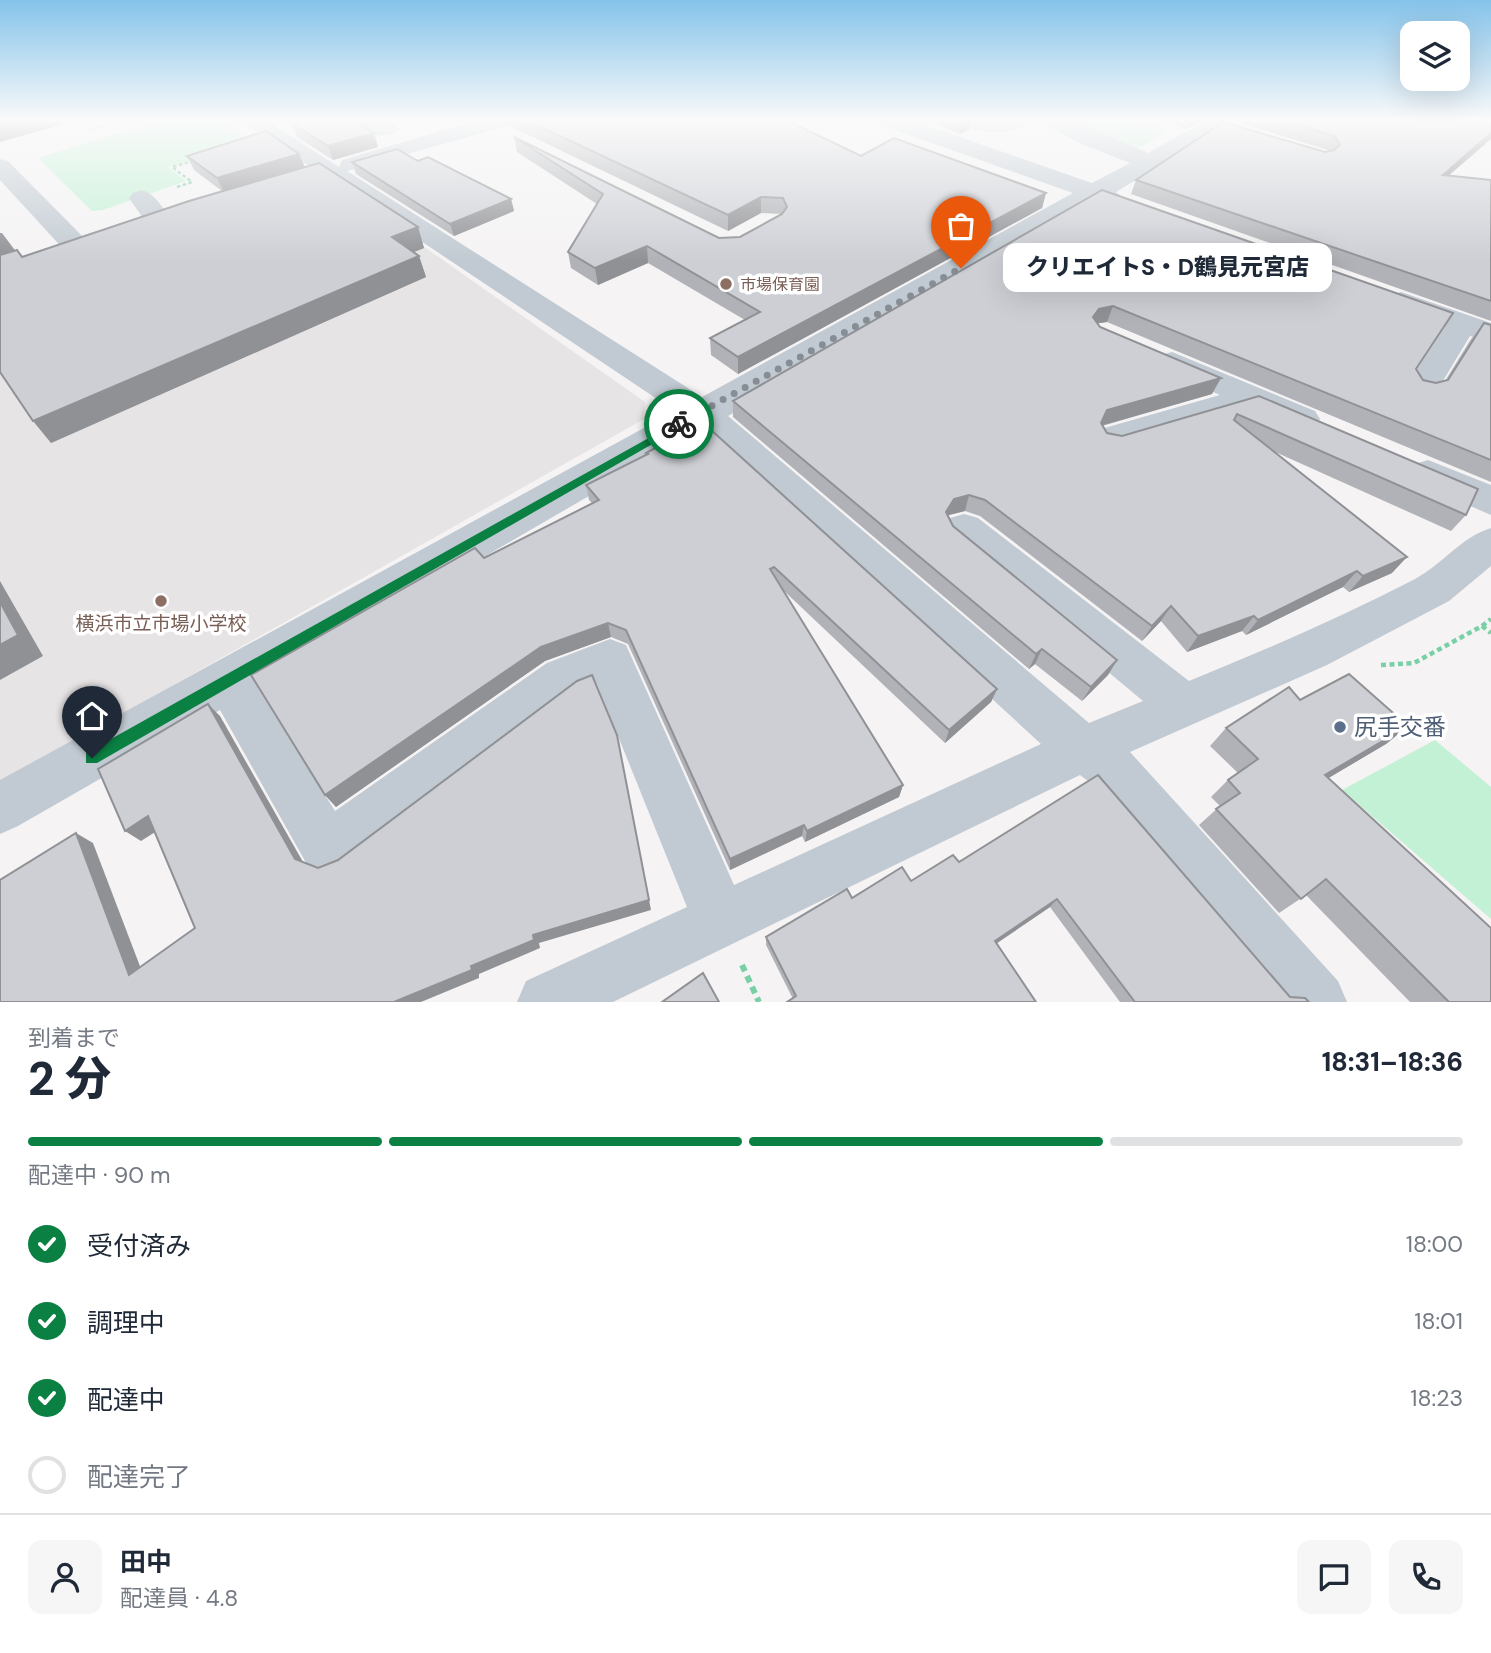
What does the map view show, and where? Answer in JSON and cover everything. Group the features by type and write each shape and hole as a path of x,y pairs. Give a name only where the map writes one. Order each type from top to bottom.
{"street":[{"path":"1,167 89,243 51,254"},
{"path":"324,167 701,412 1083,749 1117,772 1317,1002"},
{"path":"297,181 346,167"},
{"path":"1020,167 1096,193"},
{"path":"1107,167 1139,180"},
{"path":"1123,167 1139,180"},
{"path":"0,808 229,682 701,412 1096,193 1139,180 1161,167"},
{"path":"1006,188 1033,171"},
{"path":"142,198 147,226 184,215"},
{"path":"1384,295 1477,328 1423,386"},
{"path":"1142,349 1328,430"},
{"path":"1114,439 1253,397"},
{"path":"1403,462 1491,501"},
{"path":"964,529 1184,706"},
{"path":"552,1001 1083,749 1311,651 1434,589 1491,543"},
{"path":"229,682 328,849 563,677 610,659 720,921"}],"path":[{"path":"142,198 192,182 173,167"},
{"path":"1482,626 1491,619"}],"shaded area":[{"name":"横浜市立市場小学校","path":"329,180 645,402 644,419 0,783 0,278"}],"green space":[{"path":"47,167 169,167 186,181 103,210 92,211"},
{"path":"1435,740 1491,787 1491,919 1342,790"}],"building":[{"path":"202,167 255,167 217,178"},
{"path":"306,167 325,167 418,227 392,237 419,256 33,421 0,372 0,255 17,250 22,257 189,201"},
{"path":"360,167 447,167 511,199 450,224"},
{"path":"560,167 574,167 719,238 740,237 782,214 787,207 783,198 761,197 728,215 625,167 973,167 1046,193 738,357 710,338 760,312 647,246 595,268 568,252 603,194"},
{"path":"1156,167 1452,167 1443,175 1491,180 1491,301 1136,180"},
{"path":"1102,190 1453,313 1416,369 1423,380 1436,383 1448,380 1484,323 1491,325 1491,460 1113,306 1099,309 1093,317 1100,327 1221,378 1107,410 1101,423 1107,433 1122,436 1259,396 1478,489 1466,515 1237,414 1234,420 1407,557 1363,576 1357,571 1258,620 1254,616 1198,636 1171,606 1152,626 985,500 969,495 954,499 946,512 953,526 1117,660 1091,687 1042,649 1036,654 733,401"},
{"path":"700,420 997,689 949,730 774,567 770,569 903,785 807,831 804,825 730,859 626,630 608,623 541,647 325,795 251,675 475,548 484,558 599,500 586,485 648,454 646,453 670,440 668,438"},
{"path":"0,602 18,635 0,645"},
{"path":"1349,674 1408,726 1325,775 1491,928 1491,1002 1449,1002 1326,879 1301,899 1216,809 1240,793 1228,780 1258,759 1226,728 1289,687 1300,700"},
{"path":"592,675 617,735 649,900 533,935 534,940 471,966 472,970 394,1002 0,1002 0,880 76,833 129,975 195,928 148,816 125,831 98,769 208,704 295,859 318,868 338,860 577,681"},
{"path":"1098,775 1290,997 1305,998 1309,1002 1135,1002 1057,899 995,941 1036,1002 787,1002 796,996 766,937 847,889 852,898 902,867 911,881 953,855 959,862"},
{"path":"703,973 719,1002 662,1002"}],"way so far":[{"path":"679,424 961,268"}],"place":[{"name":"クリエイトS・D鶴見元宮店","path":"961,268"},
{"name":"市場保育園","path":"726,284"},
{"name":"横浜市立市場小学校","path":"161,601"},
{"name":"尻手交番","path":"1340,727"}],"route":[{"path":"92,758 679,424"}]}
